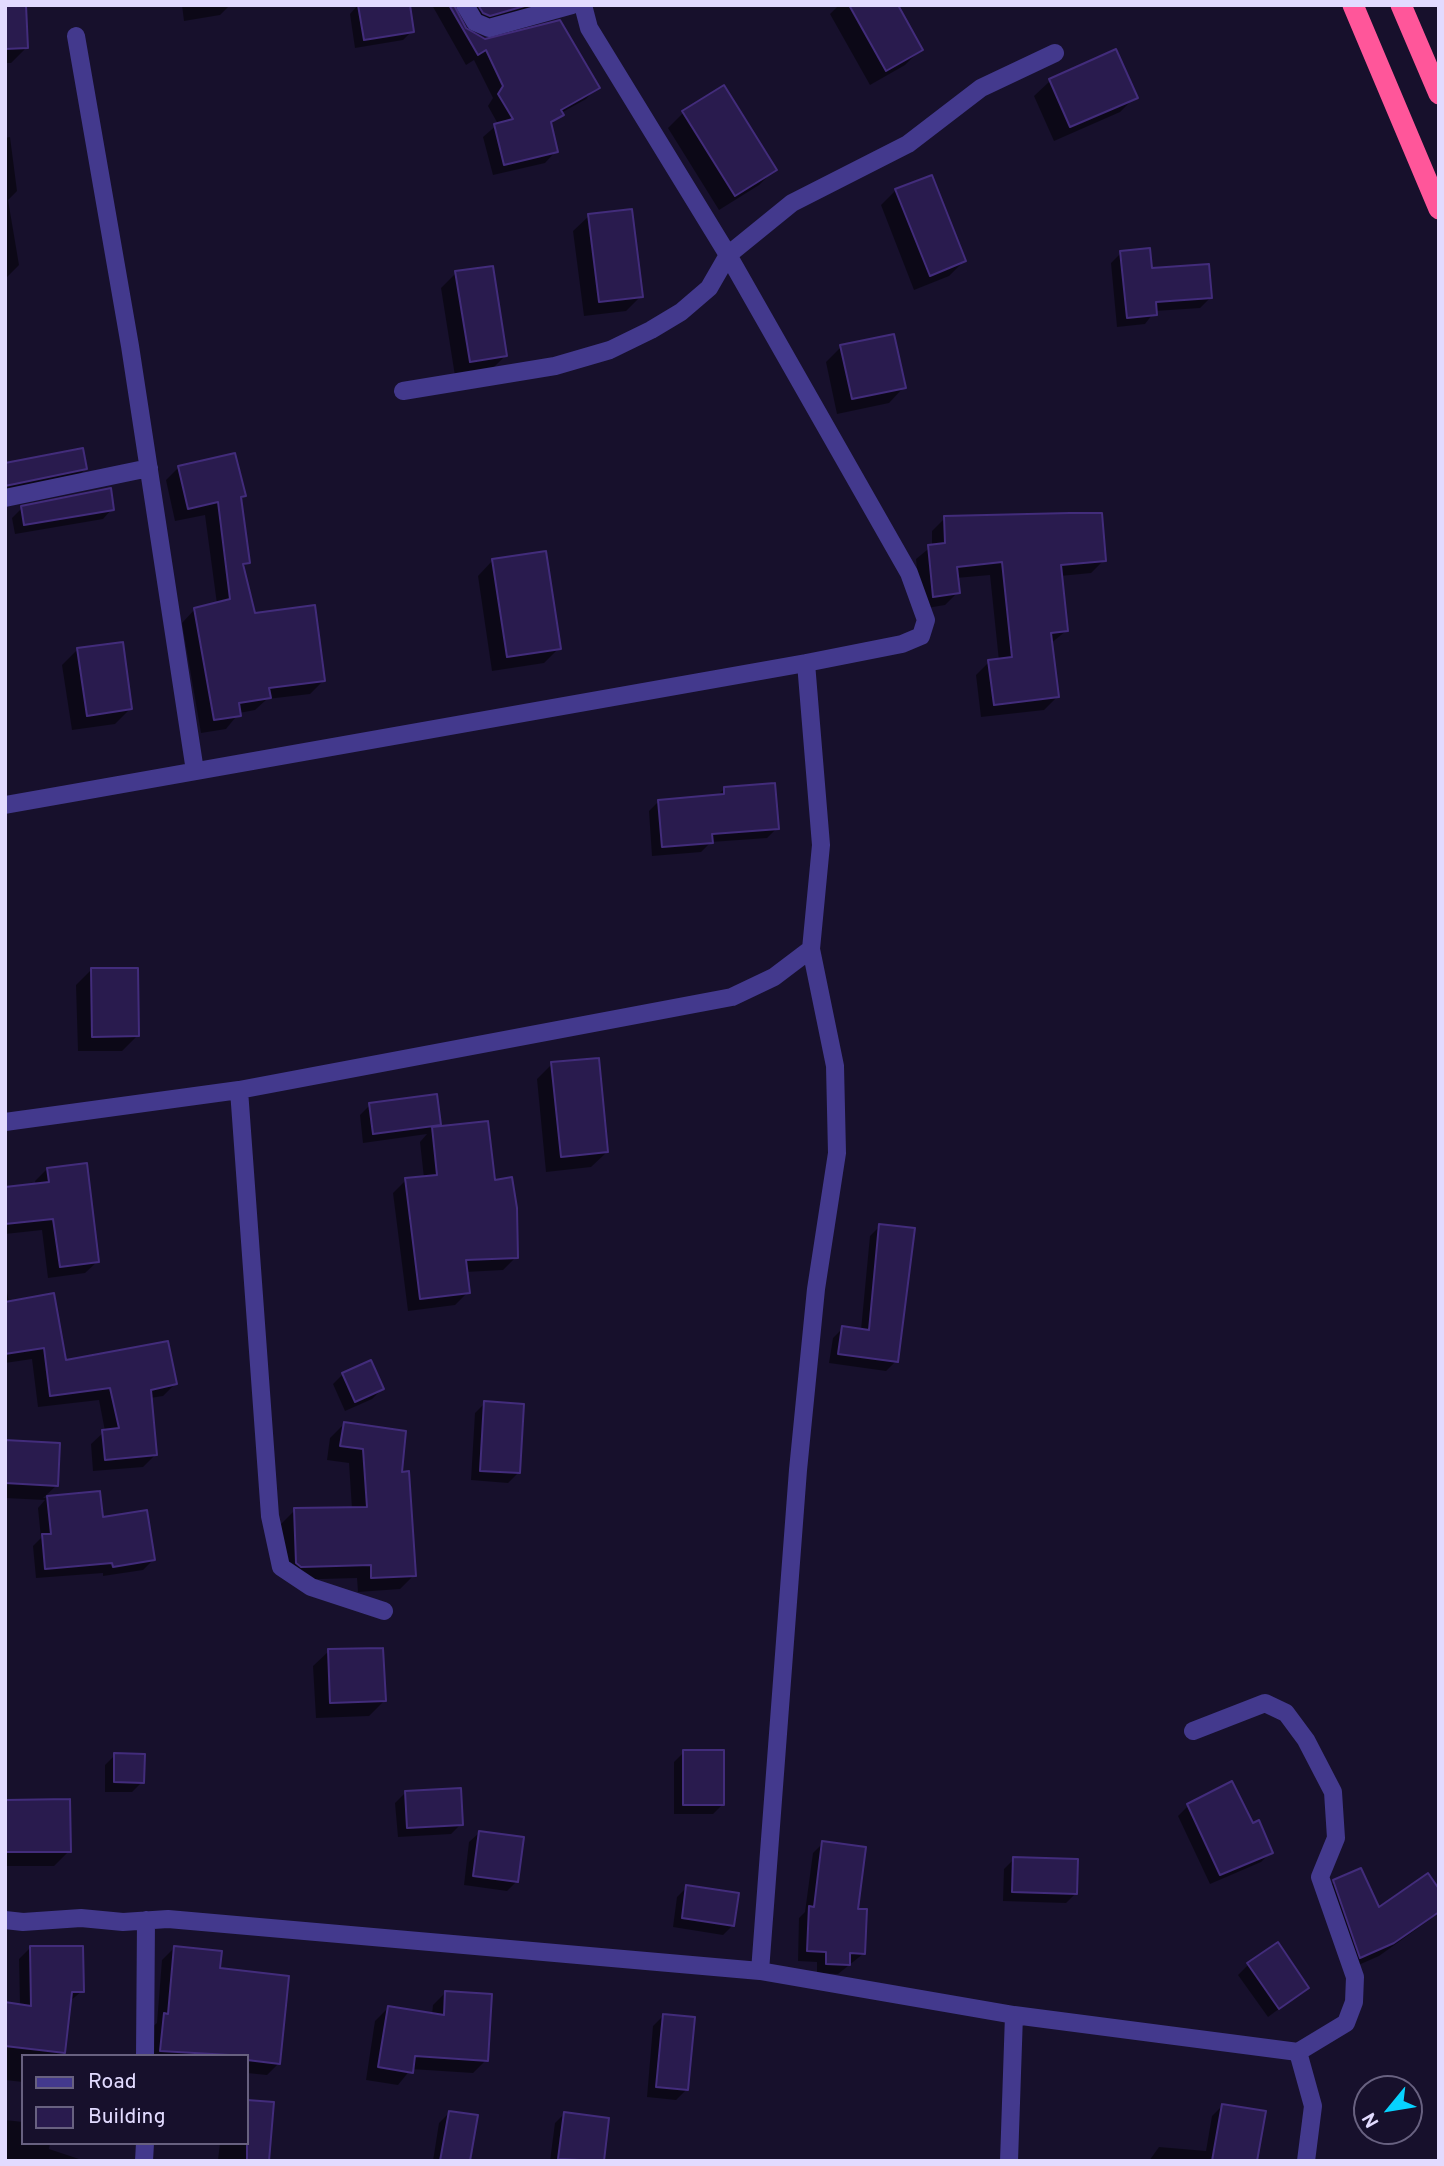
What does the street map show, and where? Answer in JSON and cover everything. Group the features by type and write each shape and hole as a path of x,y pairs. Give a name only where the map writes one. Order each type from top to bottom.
{"highway":[{"path":"1353,5 1439,209"},
{"path":"1401,5 1439,94"}],"street":[{"path":"465,5 475,22 489,28 572,5"},
{"path":"5,805 806,663 902,644 921,636 926,620 909,573 728,255 589,28 583,5"},
{"path":"76,36 149,468 195,771"},
{"path":"403,391 555,366 610,350 681,312 709,288 728,255 792,203 908,144 981,88 1055,53"},
{"path":"5,498 149,468"},
{"path":"760,1971 798,1470 816,1289 837,1153 835,1066 811,949 821,845 806,663"},
{"path":"5,1122 239,1090 732,997 774,977 811,949"},
{"path":"239,1090 271,1516 281,1567 311,1587 384,1611"},
{"path":"5,1920 169,1919 760,1971 1014,2015 1298,2052 1346,2022 1354,2002 1355,1977 1320,1877 1336,1838 1333,1792 1306,1740 1286,1713 1265,1703 1194,1731"},
{"path":"145,2054 146,1920"},
{"path":"1009,2161 1014,2015"},
{"path":"1298,2052 1312,2106 1306,2161"}],"building":[{"path":"5,5 26,5 28,48 5,49"},
{"path":"358,5 410,5 414,32 364,40"},
{"path":"449,5 454,5 466,28 485,39 560,20 600,88 561,110 564,115 551,122 558,152 504,165 494,124 513,119 498,94 503,86 486,50 478,55"},
{"path":"478,5 528,5 490,16 483,13"},
{"path":"849,5 898,5 923,50 886,71"},
{"path":"1116,49 1138,98 1070,127 1049,79"},
{"path":"724,85 777,170 735,196 682,111"},
{"path":"932,175 966,261 930,276 895,189"},
{"path":"632,209 643,297 599,302 588,214"},
{"path":"1150,248 1152,268 1209,264 1212,298 1156,302 1157,315 1127,318 1120,251"},
{"path":"493,266 507,356 470,362 455,271"},
{"path":"894,334 906,388 852,399 840,345"},
{"path":"83,448 87,469 5,486 5,463"},
{"path":"235,453 246,496 241,497 250,563 243,564 255,613 315,605 325,681 269,688 271,698 239,703 241,716 214,720 194,608 230,599 218,502 188,509 178,466"},
{"path":"111,488 114,510 24,525 21,506"},
{"path":"1102,513 1106,561 1061,565 1068,631 1051,633 1059,697 994,705 988,660 1012,657 1002,562 957,567 960,593 933,597 928,545 945,543 944,516"},
{"path":"546,551 561,649 507,657 492,559"},
{"path":"123,642 132,709 87,716 77,648"},
{"path":"775,783 779,829 712,834 713,843 662,847 658,800 724,794 724,787"},
{"path":"91,968 138,968 139,1036 92,1037"},
{"path":"599,1058 608,1152 561,1157 551,1062"},
{"path":"437,1094 441,1125 373,1134 369,1103"},
{"path":"488,1121 495,1180 512,1177 517,1208 518,1258 466,1260 470,1293 420,1299 405,1178 437,1175 432,1127"},
{"path":"87,1163 99,1262 60,1267 53,1219 5,1224 5,1187 49,1182 47,1168"},
{"path":"879,1224 915,1228 898,1362 838,1354 842,1326 869,1330"},
{"path":"54,1293 66,1360 168,1341 177,1384 151,1390 157,1455 105,1460 102,1430 119,1428 110,1388 50,1396 44,1348 5,1354 5,1302"},
{"path":"371,1360 384,1389 355,1402 342,1373"},
{"path":"484,1401 524,1404 520,1473 480,1471"},
{"path":"344,1422 406,1431 402,1472 409,1471 416,1576 371,1578 371,1565 301,1567 296,1563 294,1508 367,1507 363,1449 340,1446"},
{"path":"5,1440 60,1443 58,1486 5,1483"},
{"path":"100,1491 103,1517 147,1510 155,1560 113,1567 112,1563 45,1569 42,1534 51,1534 47,1496"},
{"path":"383,1648 386,1701 330,1703 328,1649"},
{"path":"683,1750 724,1750 724,1805 683,1805"},
{"path":"114,1753 145,1754 144,1783 114,1782"},
{"path":"1232,1781 1253,1823 1259,1820 1273,1853 1220,1875 1187,1804"},
{"path":"461,1788 463,1825 407,1828 405,1791"},
{"path":"70,1799 71,1852 5,1852 5,1800"},
{"path":"479,1831 524,1837 518,1882 473,1876"},
{"path":"822,1841 866,1847 858,1909 867,1909 865,1954 850,1953 850,1965 826,1964 826,1952 807,1951 809,1906 814,1907"},
{"path":"1013,1857 1078,1859 1077,1894 1012,1892"},
{"path":"1361,1868 1379,1907 1428,1873 1439,1889 1439,1912 1394,1943 1360,1958 1333,1880"},
{"path":"686,1885 739,1893 734,1926 682,1918"},
{"path":"1278,1942 1309,1988 1279,2009 1247,1963"},
{"path":"30,1946 83,1946 84,1992 72,1992 65,2053 5,2046 5,2002 31,2006"},
{"path":"174,1946 222,1951 220,1968 289,1976 280,2064 248,2060 248,2054 160,2051 164,2013 168,2014"},
{"path":"445,1991 492,1994 488,2061 415,2056 413,2073 378,2067 388,2006 444,2015"},
{"path":"663,2014 695,2017 688,2090 656,2087"},
{"path":"248,2100 274,2102 269,2161 247,2160"},
{"path":"1222,2104 1266,2111 1257,2161 1212,2161"},
{"path":"449,2111 478,2115 470,2161 440,2161"},
{"path":"564,2112 609,2118 604,2161 558,2159"}]}
